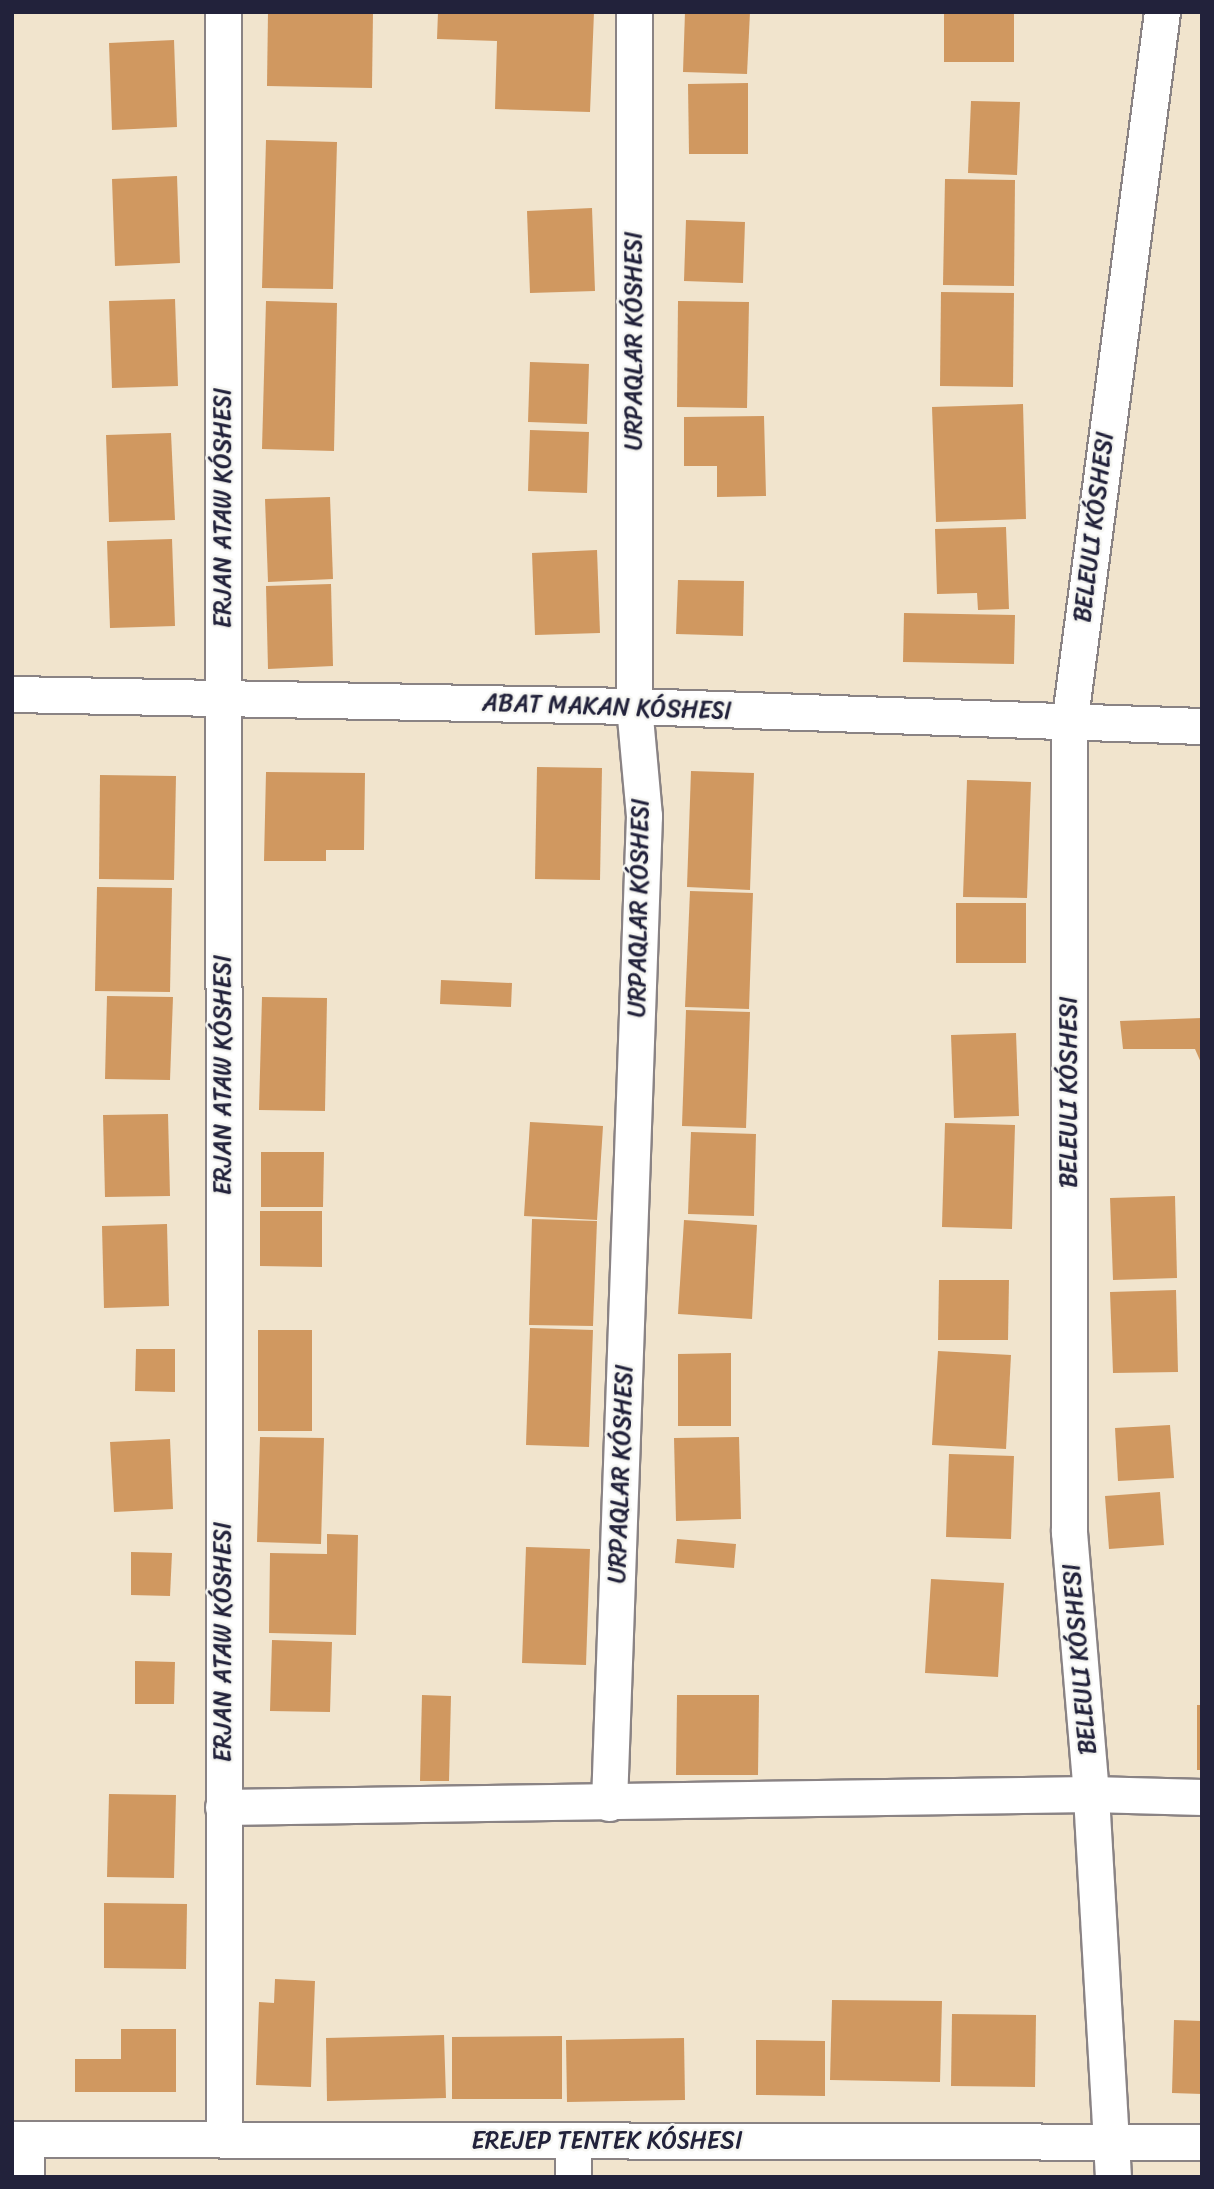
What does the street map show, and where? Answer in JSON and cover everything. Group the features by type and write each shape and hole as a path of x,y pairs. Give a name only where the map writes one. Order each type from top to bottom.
{"street":[{"name":"ERJAN ATAW KÓSHESI","path":"223,12 224,2137"},
{"name":"URPAQLAR KÓSHESI","path":"609,1803 644,816 634,706 634,12"},
{"name":"BELEULI KÓSHESI","path":"1113,2177 1091,1794 1069,1532 1069,725 1162,12"},
{"name":"ABAT MAKAN KÓSHESI","path":"12,694 634,706 1069,725 1202,726"},
{"path":"223,1807 1091,1794 1202,1797"},
{"name":"EREJEP TENTEK KÓSHESI","path":"19,2139 224,2137 573,2141 1202,2142"},
{"path":"19,2139 26,2177"},
{"path":"572,2177 573,2141"}],"building":[{"path":"268,12 373,12 372,88 267,86"},
{"path":"438,12 594,12 590,112 495,109 497,41 437,39"},
{"path":"685,12 750,12 747,74 683,72"},
{"path":"944,12 1014,12 1014,62 944,62"},
{"path":"174,40 177,127 112,130 109,43"},
{"path":"748,83 748,154 689,154 688,84"},
{"path":"971,101 1020,102 1017,175 968,173"},
{"path":"266,140 337,142 333,289 262,288"},
{"path":"177,176 180,263 115,266 112,179"},
{"path":"945,179 1015,180 1014,286 943,285"},
{"path":"592,208 595,291 530,293 527,211"},
{"path":"686,220 745,222 743,283 684,281"},
{"path":"941,292 1014,293 1013,387 940,386"},
{"path":"175,299 178,386 112,388 109,301"},
{"path":"266,301 337,303 334,451 262,449"},
{"path":"678,301 749,302 747,408 677,407"},
{"path":"530,362 589,364 587,424 528,422"},
{"path":"1023,404 1026,519 936,522 932,407"},
{"path":"764,416 766,496 717,497 717,466 684,466 684,417"},
{"path":"530,430 589,432 587,493 528,491"},
{"path":"171,433 175,520 109,522 106,435"},
{"path":"330,497 333,579 268,582 265,499"},
{"path":"1006,527 1009,609 978,610 977,593 937,594 935,529"},
{"path":"172,539 175,626 110,628 107,541"},
{"path":"597,550 600,633 535,635 532,553"},
{"path":"678,580 744,581 743,636 676,634"},
{"path":"331,584 333,666 268,669 266,586"},
{"path":"904,613 1015,615 1014,664 903,662"},
{"path":"537,767 602,768 600,880 535,879"},
{"path":"691,771 754,773 750,890 687,887"},
{"path":"266,772 365,773 364,850 326,850 326,861 264,861"},
{"path":"100,775 176,776 174,880 99,879"},
{"path":"967,780 1031,782 1027,898 963,897"},
{"path":"97,887 172,888 170,992 95,991"},
{"path":"690,891 753,893 749,1009 685,1007"},
{"path":"956,903 1026,903 1026,963 956,963"},
{"path":"441,980 512,983 511,1007 440,1004"},
{"path":"107,996 173,997 170,1080 105,1079"},
{"path":"262,997 327,998 325,1111 259,1110"},
{"path":"686,1010 750,1012 746,1128 682,1126"},
{"path":"1202,1018 1202,1065 1195,1049 1123,1049 1120,1021"},
{"path":"1016,1033 1019,1116 954,1118 951,1035"},
{"path":"168,1114 170,1196 105,1197 103,1115"},
{"path":"530,1122 603,1126 597,1220 524,1216"},
{"path":"945,1123 1015,1125 1012,1229 942,1227"},
{"path":"691,1132 756,1134 754,1216 688,1214"},
{"path":"261,1152 324,1152 323,1207 261,1207"},
{"path":"1175,1196 1177,1278 1113,1280 1110,1198"},
{"path":"260,1211 322,1211 322,1267 260,1266"},
{"path":"532,1219 597,1221 593,1326 529,1325"},
{"path":"684,1220 757,1225 752,1319 678,1314"},
{"path":"167,1224 169,1306 104,1308 102,1226"},
{"path":"939,1280 1009,1280 1008,1340 938,1340"},
{"path":"1176,1290 1178,1372 1113,1373 1110,1292"},
{"path":"530,1328 593,1330 589,1447 526,1445"},
{"path":"258,1330 312,1330 312,1431 258,1431"},
{"path":"136,1349 175,1349 175,1392 135,1391"},
{"path":"938,1351 1011,1355 1006,1449 932,1445"},
{"path":"731,1353 731,1426 678,1426 678,1354"},
{"path":"1170,1425 1174,1478 1118,1481 1115,1428"},
{"path":"260,1437 324,1438 321,1544 257,1542"},
{"path":"739,1437 741,1519 676,1521 674,1438"},
{"path":"170,1439 173,1509 114,1512 110,1442"},
{"path":"949,1454 1014,1456 1011,1539 946,1537"},
{"path":"1160,1492 1164,1545 1109,1549 1105,1496"},
{"path":"327,1534 358,1535 356,1635 269,1633 270,1553 327,1554"},
{"path":"677,1539 736,1544 734,1568 675,1563"},
{"path":"526,1547 590,1549 586,1665 522,1663"},
{"path":"131,1552 172,1553 170,1596 131,1595"},
{"path":"931,1579 1004,1583 998,1677 925,1673"},
{"path":"272,1640 332,1642 330,1712 270,1711"},
{"path":"135,1661 175,1662 174,1704 135,1704"},
{"path":"422,1695 451,1696 449,1781 420,1781"},
{"path":"677,1695 759,1695 758,1775 676,1775"},
{"path":"1197,1705 1202,1705 1202,1770 1197,1770"},
{"path":"109,1794 176,1795 174,1878 107,1877"},
{"path":"104,1903 187,1904 186,1969 104,1968"},
{"path":"275,1979 315,1981 311,2087 256,2085 259,2002 274,2003"},
{"path":"832,2000 942,2001 940,2082 830,2080"},
{"path":"952,2014 1036,2015 1035,2087 951,2086"},
{"path":"1174,2020 1202,2021 1202,2094 1172,2093"},
{"path":"121,2029 176,2029 176,2092 75,2092 75,2059 121,2059"},
{"path":"444,2035 446,2098 327,2101 326,2038"},
{"path":"562,2036 562,2099 452,2099 452,2037"},
{"path":"684,2038 685,2100 567,2102 566,2040"},
{"path":"756,2040 825,2041 825,2096 756,2095"}]}
